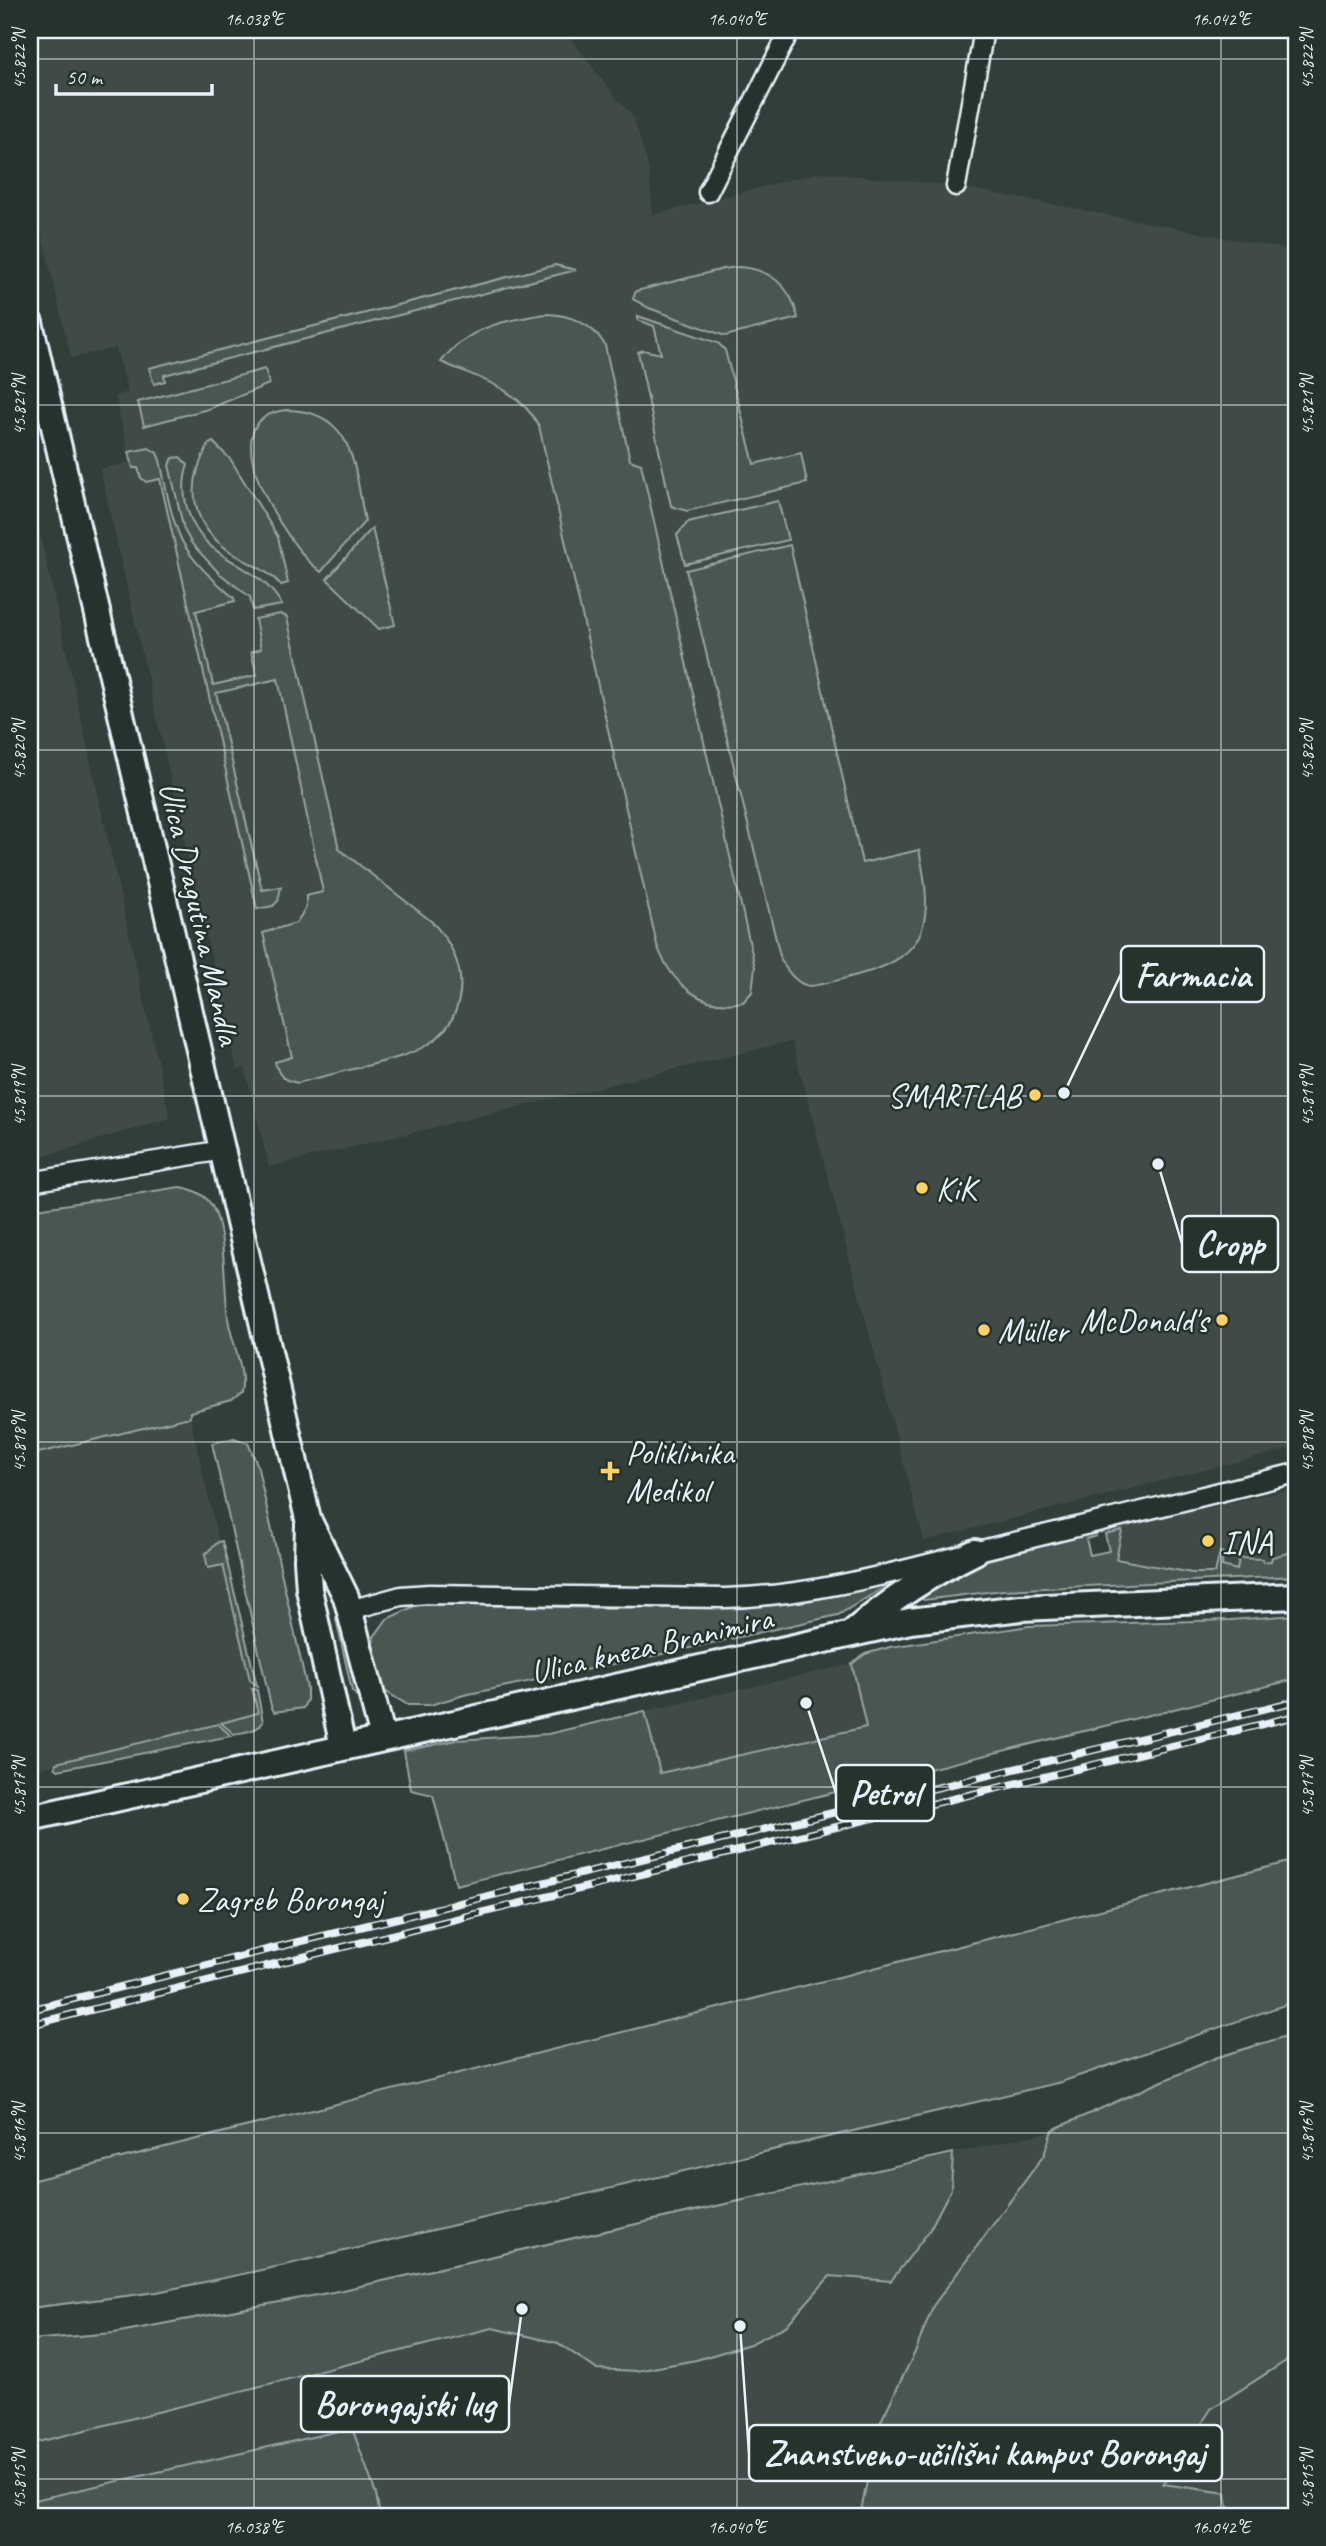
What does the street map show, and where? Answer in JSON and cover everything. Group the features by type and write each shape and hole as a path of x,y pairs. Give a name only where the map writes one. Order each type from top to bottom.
{"main road":[{"name":"Ulica Dragutina Mandla","path":"30,323 308,1519 339,1579 350,1610 383,1738"},
{"name":"Ulica Dragutina Mandla","path":"308,1519 309,1588 344,1746"},
{"path":"851,1634 908,1589 934,1572 975,1552"},
{"name":"Ulica kneza Branimira","path":"30,1818 910,1621 1021,1608 1296,1596"}],"street":[{"path":"708,192 790,30"},
{"path":"956,186 984,30"},
{"path":"30,1182 223,1150"},
{"name":"Ulica kneza Branimira","path":"350,1610 401,1596 429,1594 750,1597 848,1583 1296,1473"}],"shaded area":[{"path":"30,30 564,30 634,118 649,170 653,215 820,172 956,186 1296,251 1296,1447 924,1541 792,1041 269,1167 245,1068 237,1070 100,469 131,462 115,396 128,392 116,348 71,358 30,184"},
{"path":"555,265 576,270 164,375 165,381 154,384 149,368"},
{"path":"739,267 761,271 778,282 790,297 798,318 725,336 649,308 633,299 636,291"},
{"path":"546,314 580,322 594,331 605,345 630,460 641,464 755,967 752,992 743,1002 714,1002 690,991 670,971 657,945 539,426 531,413 509,393 441,362 463,341 488,327"},
{"path":"638,316 718,343 725,350 754,464 801,453 807,483 687,511 671,506 638,352 643,350 661,354 654,326 638,320"},
{"path":"265,369 269,384 208,409 144,426 138,402"},
{"path":"286,410 309,413 326,420 339,431 354,463 365,521 321,572 307,559 280,523 257,476 251,453 253,433 264,418"},
{"path":"213,442 231,460 278,537 288,583 281,585 264,571 231,552 207,530 200,517 195,489 197,474 201,459 209,444"},
{"path":"149,448 157,453 160,460 171,512 182,541 199,565 235,601 196,611 213,685 257,675 251,652 261,649 255,619 280,614 287,617 339,849 431,921 454,954 460,983 456,1011 439,1036 413,1052 298,1083 285,1079 278,1071 275,1062 292,1057 263,933 296,923 306,908 306,896 323,892 278,679 216,693 262,890 281,887 278,901 273,906 257,909 160,479 146,482 141,478 138,468 133,468 129,452"},
{"path":"180,457 188,465 184,481 185,497 195,527 217,552 259,578 282,605 253,610 250,597 219,573 192,544 184,530 169,465 173,458"},
{"path":"30,489 170,1118 30,1160"},
{"path":"778,501 788,540 685,564 677,535 688,522"},
{"path":"372,528 395,625 379,629 327,579"},
{"path":"790,545 862,863 919,850 926,895 921,930 913,945 900,957 882,967 857,975 808,986 792,976 781,960 686,570"},
{"path":"180,1187 202,1195 217,1217 229,1324 242,1376 241,1393 231,1401 190,1412 190,1417 30,1455 30,1210"},
{"path":"190,1417 258,1713 30,1771 30,1455"},
{"path":"234,1438 248,1443 257,1464 307,1688 307,1700 303,1708 274,1712 271,1706 212,1443"},
{"name":"INA","path":"1296,1488 1296,1551 1273,1557 1271,1561 1239,1559 1238,1570 1222,1566 1223,1553 1215,1573 1192,1573 1116,1558 1123,1526"},
{"path":"1122,1530 1116,1559 1192,1573 1215,1573 1220,1552 1223,1553 1222,1566 1237,1570 1239,1558 1262,1559 1263,1562 1296,1551 1296,1576 1003,1590 924,1600 920,1598 983,1561 1095,1533 1096,1536 1086,1539 1090,1555 1109,1551 1105,1534"},
{"path":"222,1541 257,1686 250,1680 223,1565 208,1568 205,1554"},
{"path":"888,1585 838,1615 464,1695 430,1705 408,1705 383,1690 375,1677 371,1659 374,1637 387,1619 419,1604 610,1608 761,1604 826,1597 868,1586"},
{"path":"1296,1615 1296,1679 456,1885 433,1795 411,1790 404,1751 457,1740 548,1734 645,1711 660,1773 866,1727 852,1664 865,1654 890,1647 1029,1626 1230,1620"},
{"path":"342,1616 360,1693 357,1696 352,1691 336,1619"},
{"path":"852,1664 867,1726 659,1773 645,1711"},
{"path":"252,1688 257,1690 263,1722 254,1729 234,1734 221,1723 258,1713"},
{"path":"218,1724 231,1736 58,1770 55,1767 56,1763"},
{"path":"1296,1860 1296,2001 1061,2082 285,2265 157,2292 30,2308 30,2181"},
{"path":"1296,2033 1296,2350 1289,2359 1211,2409 1163,2484 1226,2493 1229,2516 860,2516 878,2427 916,2350 933,2306 1044,2155 1052,2130 1215,2058"},
{"path":"1296,2084 1296,2516 30,2516 30,2361 1052,2131"},
{"path":"953,2153 951,2189 929,2231 891,2281 830,2276 786,2326 750,2344 696,2360 637,2371 596,2369 558,2343 492,2328 30,2444 30,2340 114,2333 338,2291"},
{"path":"352,2428 376,2494 380,2516 30,2516 30,2501"}],"railway":[{"path":"30,2010 298,1942 1296,1701"},
{"path":"30,2025 1296,1716"}],"place":[{"name":"Farmacia","path":"1064,1093"},
{"name":"SMARTLAB","path":"1035,1095"},
{"name":"Cropp","path":"1158,1164"},
{"name":"KiK","path":"922,1188"},
{"name":"McDonald's","path":"1222,1320"},
{"name":"Müller","path":"984,1330"},
{"name":"Poliklinika Medikol","path":"610,1471"},
{"name":"INA","path":"1208,1541"},
{"name":"Petrol","path":"806,1703"},
{"name":"Zagreb Borongaj","path":"183,1899"},
{"name":"Borongajski lug","path":"522,2309"},
{"name":"Znanstveno-učilišni kampus Borongaj","path":"740,2326"}]}
